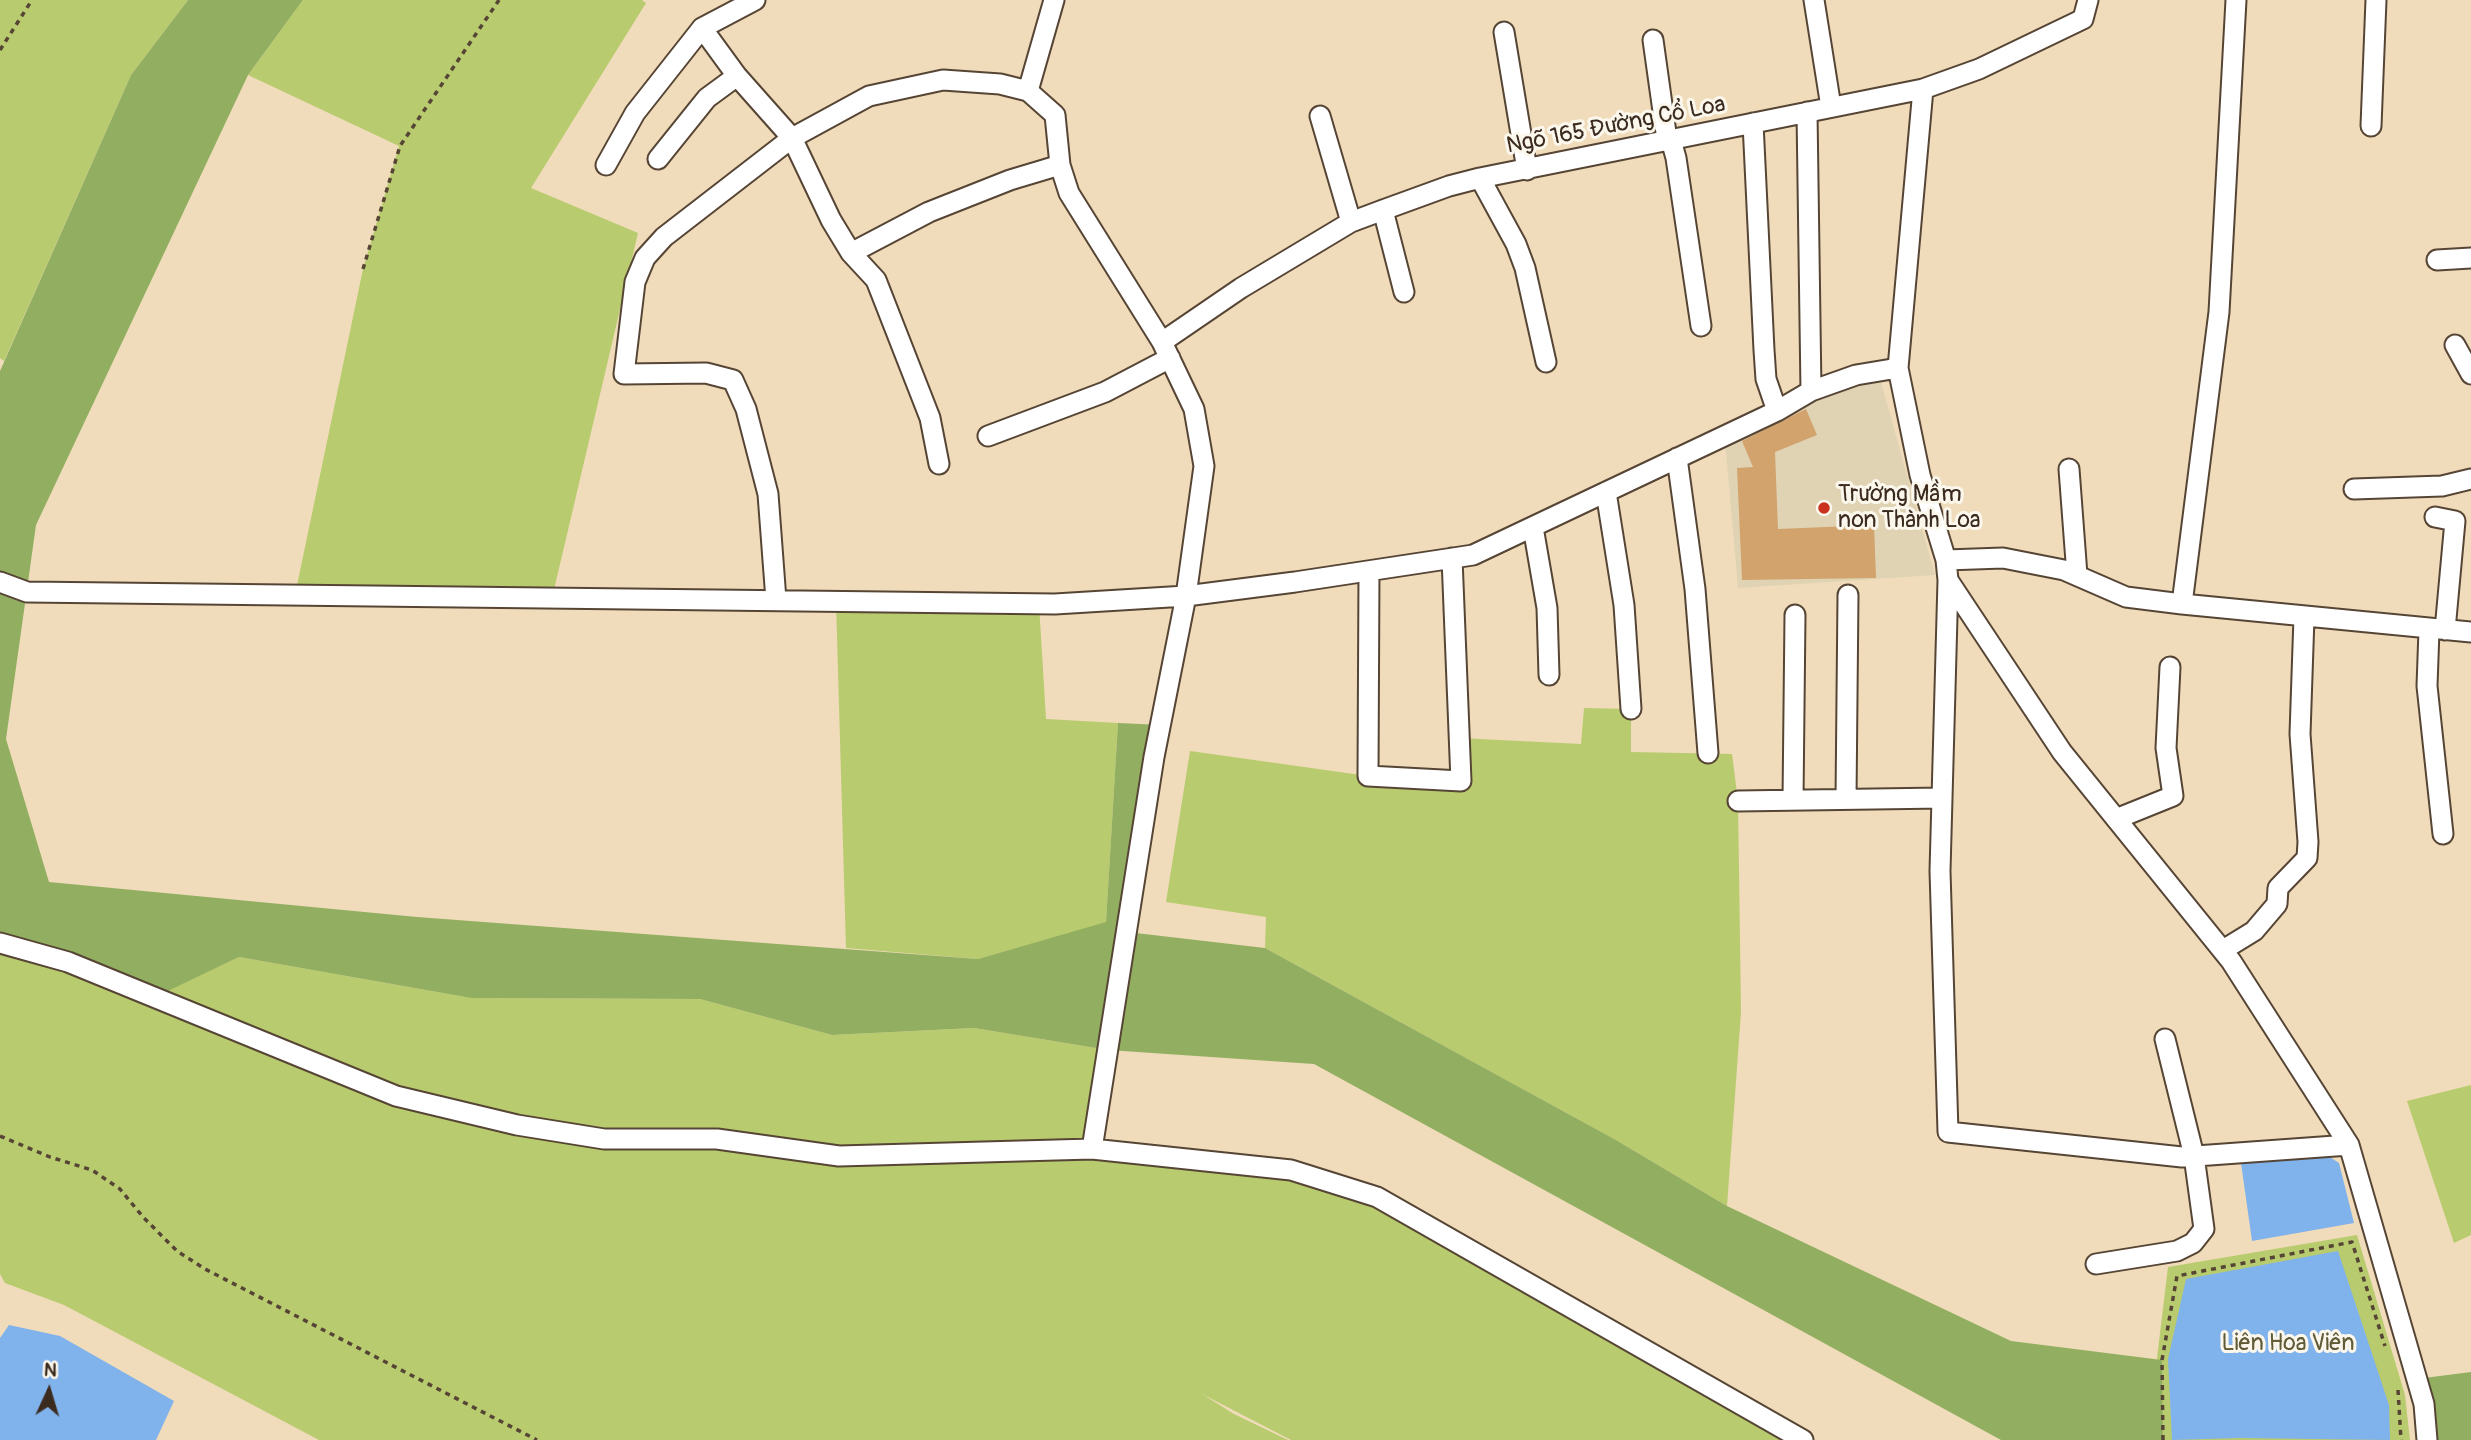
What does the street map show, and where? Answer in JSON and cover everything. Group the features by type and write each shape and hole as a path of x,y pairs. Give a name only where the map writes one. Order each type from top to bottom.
{"street":[{"path":"606,165 635,113 702,28 755,0"},
{"path":"1028,92 1054,0"},
{"path":"1814,0 1831,107"},
{"name":"Ngõ 165 Đường Cổ Loa","path":"988,436 1105,391 1166,350 1241,288 1351,222 1449,186 1480,178 1923,89 1979,69 2083,19 2088,0"},
{"path":"2182,604 2218,312 2236,0"},
{"path":"2371,126 2376,0"},
{"path":"702,28 737,76 792,138 831,220 851,253 876,280 930,418 939,464"},
{"path":"1504,32 1527,170"},
{"path":"1653,40 1669,140 1676,158 1701,326"},
{"path":"657,159 707,98 737,76"},
{"path":"776,600 765,482 746,409 733,380 706,373 624,374 635,282 645,258 664,237 792,138 869,96 943,80 1000,85 1028,92 1055,115 1060,164 1069,193 1166,350 1194,410 1205,466 1186,596 1154,757 1091,1149"},
{"path":"1923,89 1898,368 1920,475 1947,570 2062,752 2223,950 2349,1145 2424,1404 2427,1440"},
{"path":"1807,112 1811,391"},
{"path":"1320,116 1351,222"},
{"path":"1753,123 1766,379 1777,411"},
{"path":"851,253 929,212 1010,180 1060,164"},
{"path":"1480,178 1516,244 1525,268 1546,362"},
{"path":"1383,210 1404,292"},
{"path":"2437,260 2471,258"},
{"path":"2455,345 2471,373"},
{"path":"0,582 27,592 1055,604 1186,596 1473,555 1777,411 1811,391 1856,374 1898,368"},
{"path":"1677,458 1695,589 1708,753"},
{"path":"2069,469 2077,575"},
{"path":"2354,489 2442,486 2471,479"},
{"path":"1606,492 1624,605 1631,709"},
{"path":"2435,517 2455,521 2427,686 2443,834"},
{"path":"1533,527 1547,608 1549,675"},
{"path":"1369,571 1368,776 1461,780 1452,558"},
{"path":"1947,570 2003,558 2064,570 2126,597 2471,632"},
{"path":"1947,570 1940,872 1948,1132 2182,1157 2349,1145"},
{"path":"1846,799 1848,595"},
{"path":"1793,800 1795,615"},
{"path":"2223,950 2254,931 2277,904 2278,888 2307,858 2300,734 2304,617"},
{"path":"2116,819 2173,796 2166,748 2170,667"},
{"path":"1738,801 1942,798"},
{"path":"0,943 68,962 396,1096 517,1125 604,1139 717,1139 839,1156 1091,1149 1291,1170 1377,1197 1803,1440"},
{"path":"2096,1264 2178,1251 2193,1243 2204,1229 2193,1156 2165,1039"}],"path":[{"path":"0,50 32,0"},
{"path":"363,269 400,146 499,0"},
{"path":"0,1136 50,1157 92,1170 120,1189 177,1251 205,1269 537,1440"},
{"path":"2163,1440 2162,1360 2177,1276 2352,1242 2387,1353"},
{"path":"2398,1390 2401,1440"}],"shaded area":[{"name":"Trường Mầm non Thành Loa","path":"1880,379 1935,575 1738,588 1725,440 1852,385"}],"green space":[{"path":"0,0 188,0 131,75 4,361 0,358"},
{"path":"188,0 303,0 248,75 36,525 6,739 49,882 417,917 978,959 1106,922 1118,723 1161,725 1127,932 1265,948 1616,1140 1727,1206 2011,1341 2162,1360 2163,1440 2001,1440 1314,1064 1108,1050 974,1028 832,1035 700,999 471,998 239,957 153,998 0,943 0,371 131,75"},
{"path":"303,0 642,0 646,3 531,188 638,233 552,598 295,595 363,269 399,146 248,75"},
{"path":"836,601 1039,604 1046,719 1118,723 1106,923 978,959 846,948"},
{"path":"1584,708 1631,709 1631,752 1732,754 1738,801 1741,1012 1727,1206 1616,1140 1265,948 1266,917 1166,902 1190,751 1368,776 1461,781 1459,738 1581,744"},
{"path":"0,943 153,997 239,957 471,998 700,999 832,1035 974,1028 1108,1050 1092,1149 1191,1158 1377,1197 1802,1440 1291,1440 1202,1394 1234,1414 1288,1440 319,1440 64,1305 5,1283 0,1274"},
{"path":"2471,1085 2471,1235 2454,1243 2407,1101"},
{"name":"Liên Hoa Viên","path":"2357,1235 2405,1395 2410,1440 2157,1440 2157,1358 2168,1267"},
{"path":"2471,1372 2471,1440 2427,1440 2416,1379"}],"water":[{"path":"2322,1152 2339,1163 2354,1223 2252,1241 2241,1163"},
{"name":"Liên Hoa Viên","path":"2338,1251 2389,1405 2390,1440 2172,1440 2168,1359 2186,1279"},
{"path":"9,1325 60,1336 174,1401 156,1440 0,1440 0,1338"}],"building":[{"path":"1806,409 1817,435 1775,452 1778,529 1874,525 1876,578 1742,580 1737,468 1753,467 1742,441"}],"place":[{"name":"Trường Mầm non Thành Loa","path":"1824,508"}]}
